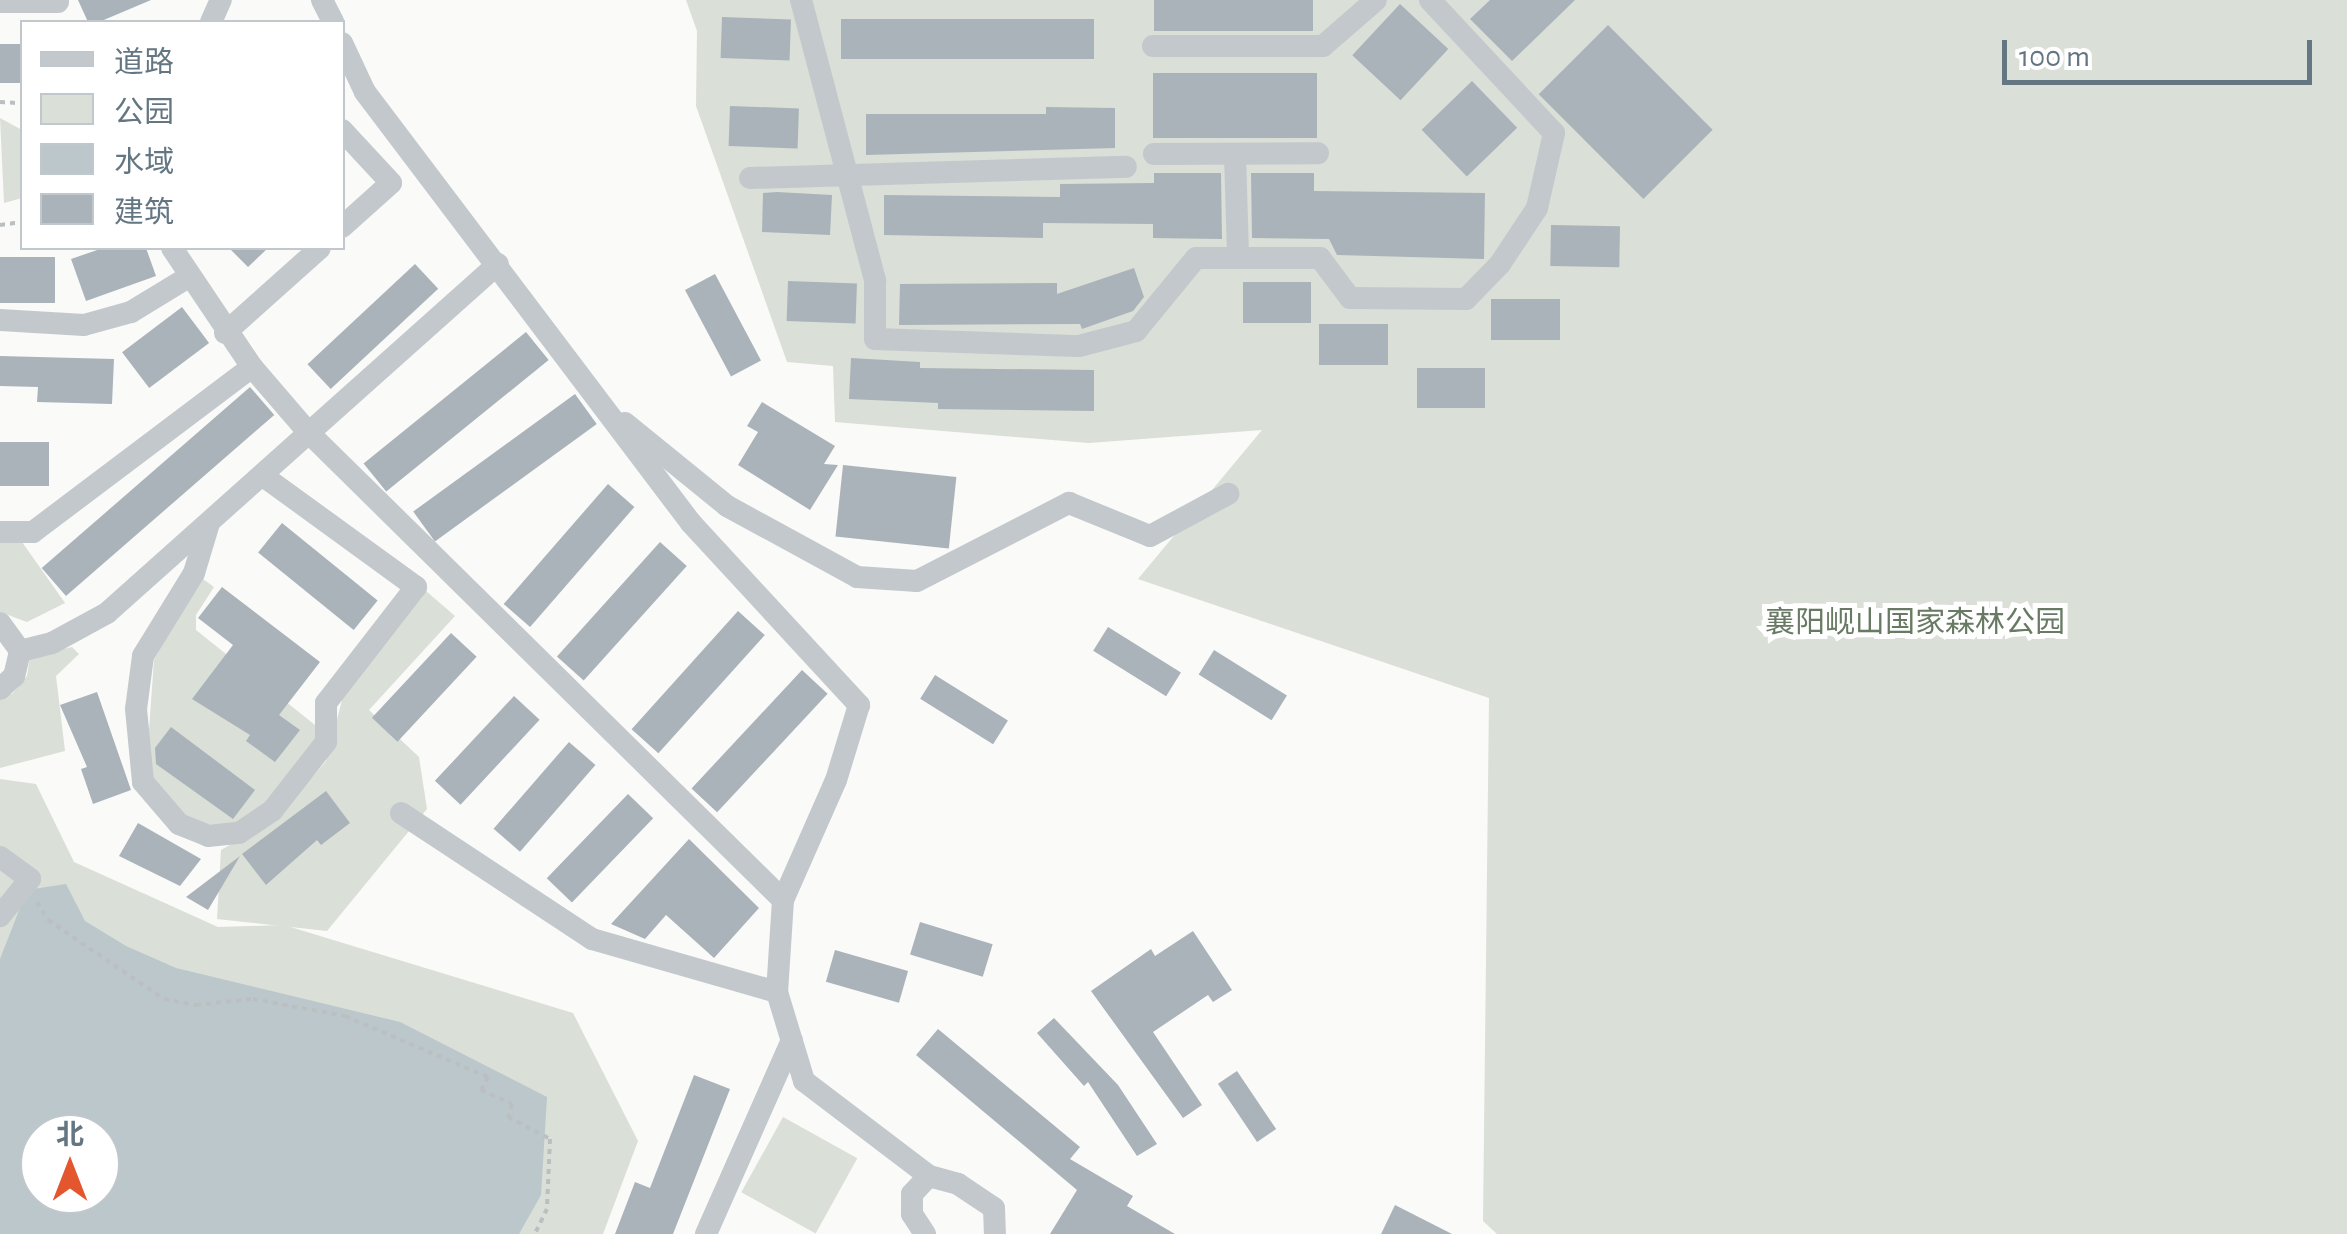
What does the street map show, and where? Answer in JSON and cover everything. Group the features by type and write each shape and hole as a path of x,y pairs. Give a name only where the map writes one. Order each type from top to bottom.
{"street":[{"path":"801,0 874,281 876,339 1079,346 1136,331 1196,258 1320,258 1350,298 1399,302 1466,299 1500,264 1538,208 1554,133 1430,0"},
{"path":"1154,46 1323,46 1376,0"},
{"path":"0,2 59,8"},
{"path":"345,49 372,102 691,523 859,705 836,780 784,900 777,992 804,1081 929,1176 958,1184 994,1208 996,1234"},
{"path":"345,117 372,102"},
{"path":"345,133 391,183 345,224"},
{"path":"1154,154 1318,152"},
{"path":"1235,154 1238,258"},
{"path":"750,178 1126,167"},
{"path":"176,250 188,278 226,334 308,432 784,900"},
{"path":"226,334 318,250"},
{"path":"20,651 52,643 107,614 498,264"},
{"path":"0,320 84,324 132,312 188,278"},
{"path":"0,532 33,532 252,367"},
{"path":"610,413 727,506 857,577 918,580 1069,503 1150,536 1228,494"},
{"path":"209,523 194,573 143,656 136,709 143,782 179,824 208,836 240,833 272,812 326,742 326,703 416,587 262,475"},
{"path":"0,623 20,651 14,676 0,690"},
{"path":"401,813 592,939 777,992"},
{"path":"0,857 30,878 0,916"},
{"path":"706,1234 792,1040"},
{"path":"925,1234 912,1214 912,1194 929,1176"}],"path":[{"path":"26,884 48,920 164,998 292,1006 345,1016 488,1077 481,1090 512,1104 508,1118 550,1139 547,1208 535,1234"}],"green space":[{"name":"襄阳岘山国家森林公园","path":"686,0 2347,0 2347,1234 1497,1234 1483,1221 1489,698 1138,579 1262,430 1089,443 835,422 833,366 787,362 696,106 697,31"},
{"path":"0,118 20,129 20,199 4,203"},
{"path":"0,542 22,542 65,603 27,622 0,612"},
{"path":"199,576 214,587 196,615 196,630 320,729 318,742 270,800 238,827 189,823 146,772 154,660"},
{"path":"426,591 455,616 369,710 419,757 427,809 327,931 217,919 221,850 278,817 326,761 345,689"},
{"path":"72,647 79,654 56,676 65,751 0,768 0,696 12,694 27,676 30,656"},
{"path":"0,779 36,784 74,862 218,927 284,925 573,1013 638,1141 603,1234 0,1234"},
{"path":"783,1117 857,1158 816,1233 741,1192"}],"water":[{"path":"66,884 85,921 126,946 176,968 400,1022 547,1097 541,1195 519,1234 0,1234 0,959 27,890"}],"building":[{"path":"78,0 151,0 104,20 87,20"},
{"path":"1154,0 1313,0 1313,31 1154,31"},
{"path":"1490,0 1575,0 1512,61 1470,19"},
{"path":"1400,4 1448,49 1401,100 1352,55"},
{"path":"722,17 791,19 790,60 721,58"},
{"path":"841,19 1094,19 1094,59 841,59"},
{"path":"1608,25 1713,130 1643,199 1539,94"},
{"path":"0,44 20,44 20,83 0,83"},
{"path":"1153,73 1317,73 1317,138 1153,138"},
{"path":"1472,81 1517,128 1467,176 1422,130"},
{"path":"730,106 799,108 798,148 729,146"},
{"path":"1046,107 1115,108 1115,148 866,155 866,114 1046,114"},
{"path":"1154,173 1221,173 1222,239 1153,238 1153,224 1043,223 1043,238 884,235 884,195 1060,197 1060,184 1154,183"},
{"path":"1251,173 1314,173 1314,191 1485,193 1484,259 1337,255 1329,239 1252,238"},
{"path":"763,193 832,195 830,235 762,232"},
{"path":"1551,225 1620,226 1619,267 1550,266"},
{"path":"97,250 147,250 156,276 86,301 71,259"},
{"path":"231,250 266,250 248,267"},
{"path":"0,257 55,257 55,303 0,303"},
{"path":"415,264 438,289 331,389 307,364"},
{"path":"1134,268 1144,297 1133,311 1082,329 1080,324 899,325 900,284 1057,283 1057,294"},
{"path":"715,274 761,361 731,376 685,290"},
{"path":"788,281 857,283 856,323 787,321"},
{"path":"1243,282 1311,282 1311,323 1243,323"},
{"path":"1491,299 1560,299 1560,340 1491,340"},
{"path":"182,307 209,343 149,388 122,352"},
{"path":"1319,324 1388,324 1388,365 1319,365"},
{"path":"526,332 549,360 386,492 364,464"},
{"path":"0,356 114,359 112,404 37,402 38,387 0,386"},
{"path":"851,358 920,362 920,368 1094,370 1094,411 938,409 938,403 849,399"},
{"path":"1417,368 1485,368 1485,408 1417,408"},
{"path":"250,387 274,415 66,596 42,568"},
{"path":"575,394 597,424 435,541 413,512"},
{"path":"762,402 835,446 824,464 838,465 810,510 738,465 758,432 747,426"},
{"path":"0,442 49,442 49,486 0,486"},
{"path":"843,465 956,477 949,549 835,537"},
{"path":"608,484 634,507 530,627 504,604"},
{"path":"282,523 378,600 354,630 258,553"},
{"path":"660,542 687,566 584,681 557,656"},
{"path":"222,587 320,662 279,715 300,730 275,762 246,741 250,735 192,699 233,645 198,618"},
{"path":"738,611 765,635 658,753 632,729"},
{"path":"1108,627 1181,673 1166,696 1093,651"},
{"path":"451,633 477,657 397,742 372,718"},
{"path":"1214,650 1287,696 1272,720 1199,675"},
{"path":"802,670 828,694 717,812 692,788"},
{"path":"935,675 1008,721 993,744 920,699"},
{"path":"97,692 131,790 93,804 81,769 87,767 60,705"},
{"path":"514,696 540,720 460,805 435,781"},
{"path":"171,727 255,790 233,819 156,764 155,748"},
{"path":"569,742 595,765 520,852 494,829"},
{"path":"326,791 350,823 321,845 317,840 266,885 242,854"},
{"path":"628,794 653,818 572,902 547,878"},
{"path":"138,823 201,859 180,886 119,856"},
{"path":"689,839 759,908 714,958 666,915 645,939 611,924"},
{"path":"240,856 208,910 186,897"},
{"path":"920,922 993,944 983,977 910,955"},
{"path":"1193,931 1232,990 1213,1002 1208,995 1153,1032 1202,1105 1183,1118 1091,991 1151,949 1155,956"},
{"path":"835,950 908,971 899,1003 826,982"},
{"path":"1054,1018 1118,1085 1157,1144 1137,1156 1088,1082 1084,1086 1037,1033"},
{"path":"938,1029 1080,1147 1070,1159 1133,1196 1127,1206 1175,1234 1050,1234 1077,1190 916,1055"},
{"path":"1237,1071 1276,1129 1257,1142 1218,1084"},
{"path":"694,1075 730,1089 673,1234 615,1234 635,1182 650,1188"},
{"path":"1395,1205 1452,1234 1381,1234"}]}
